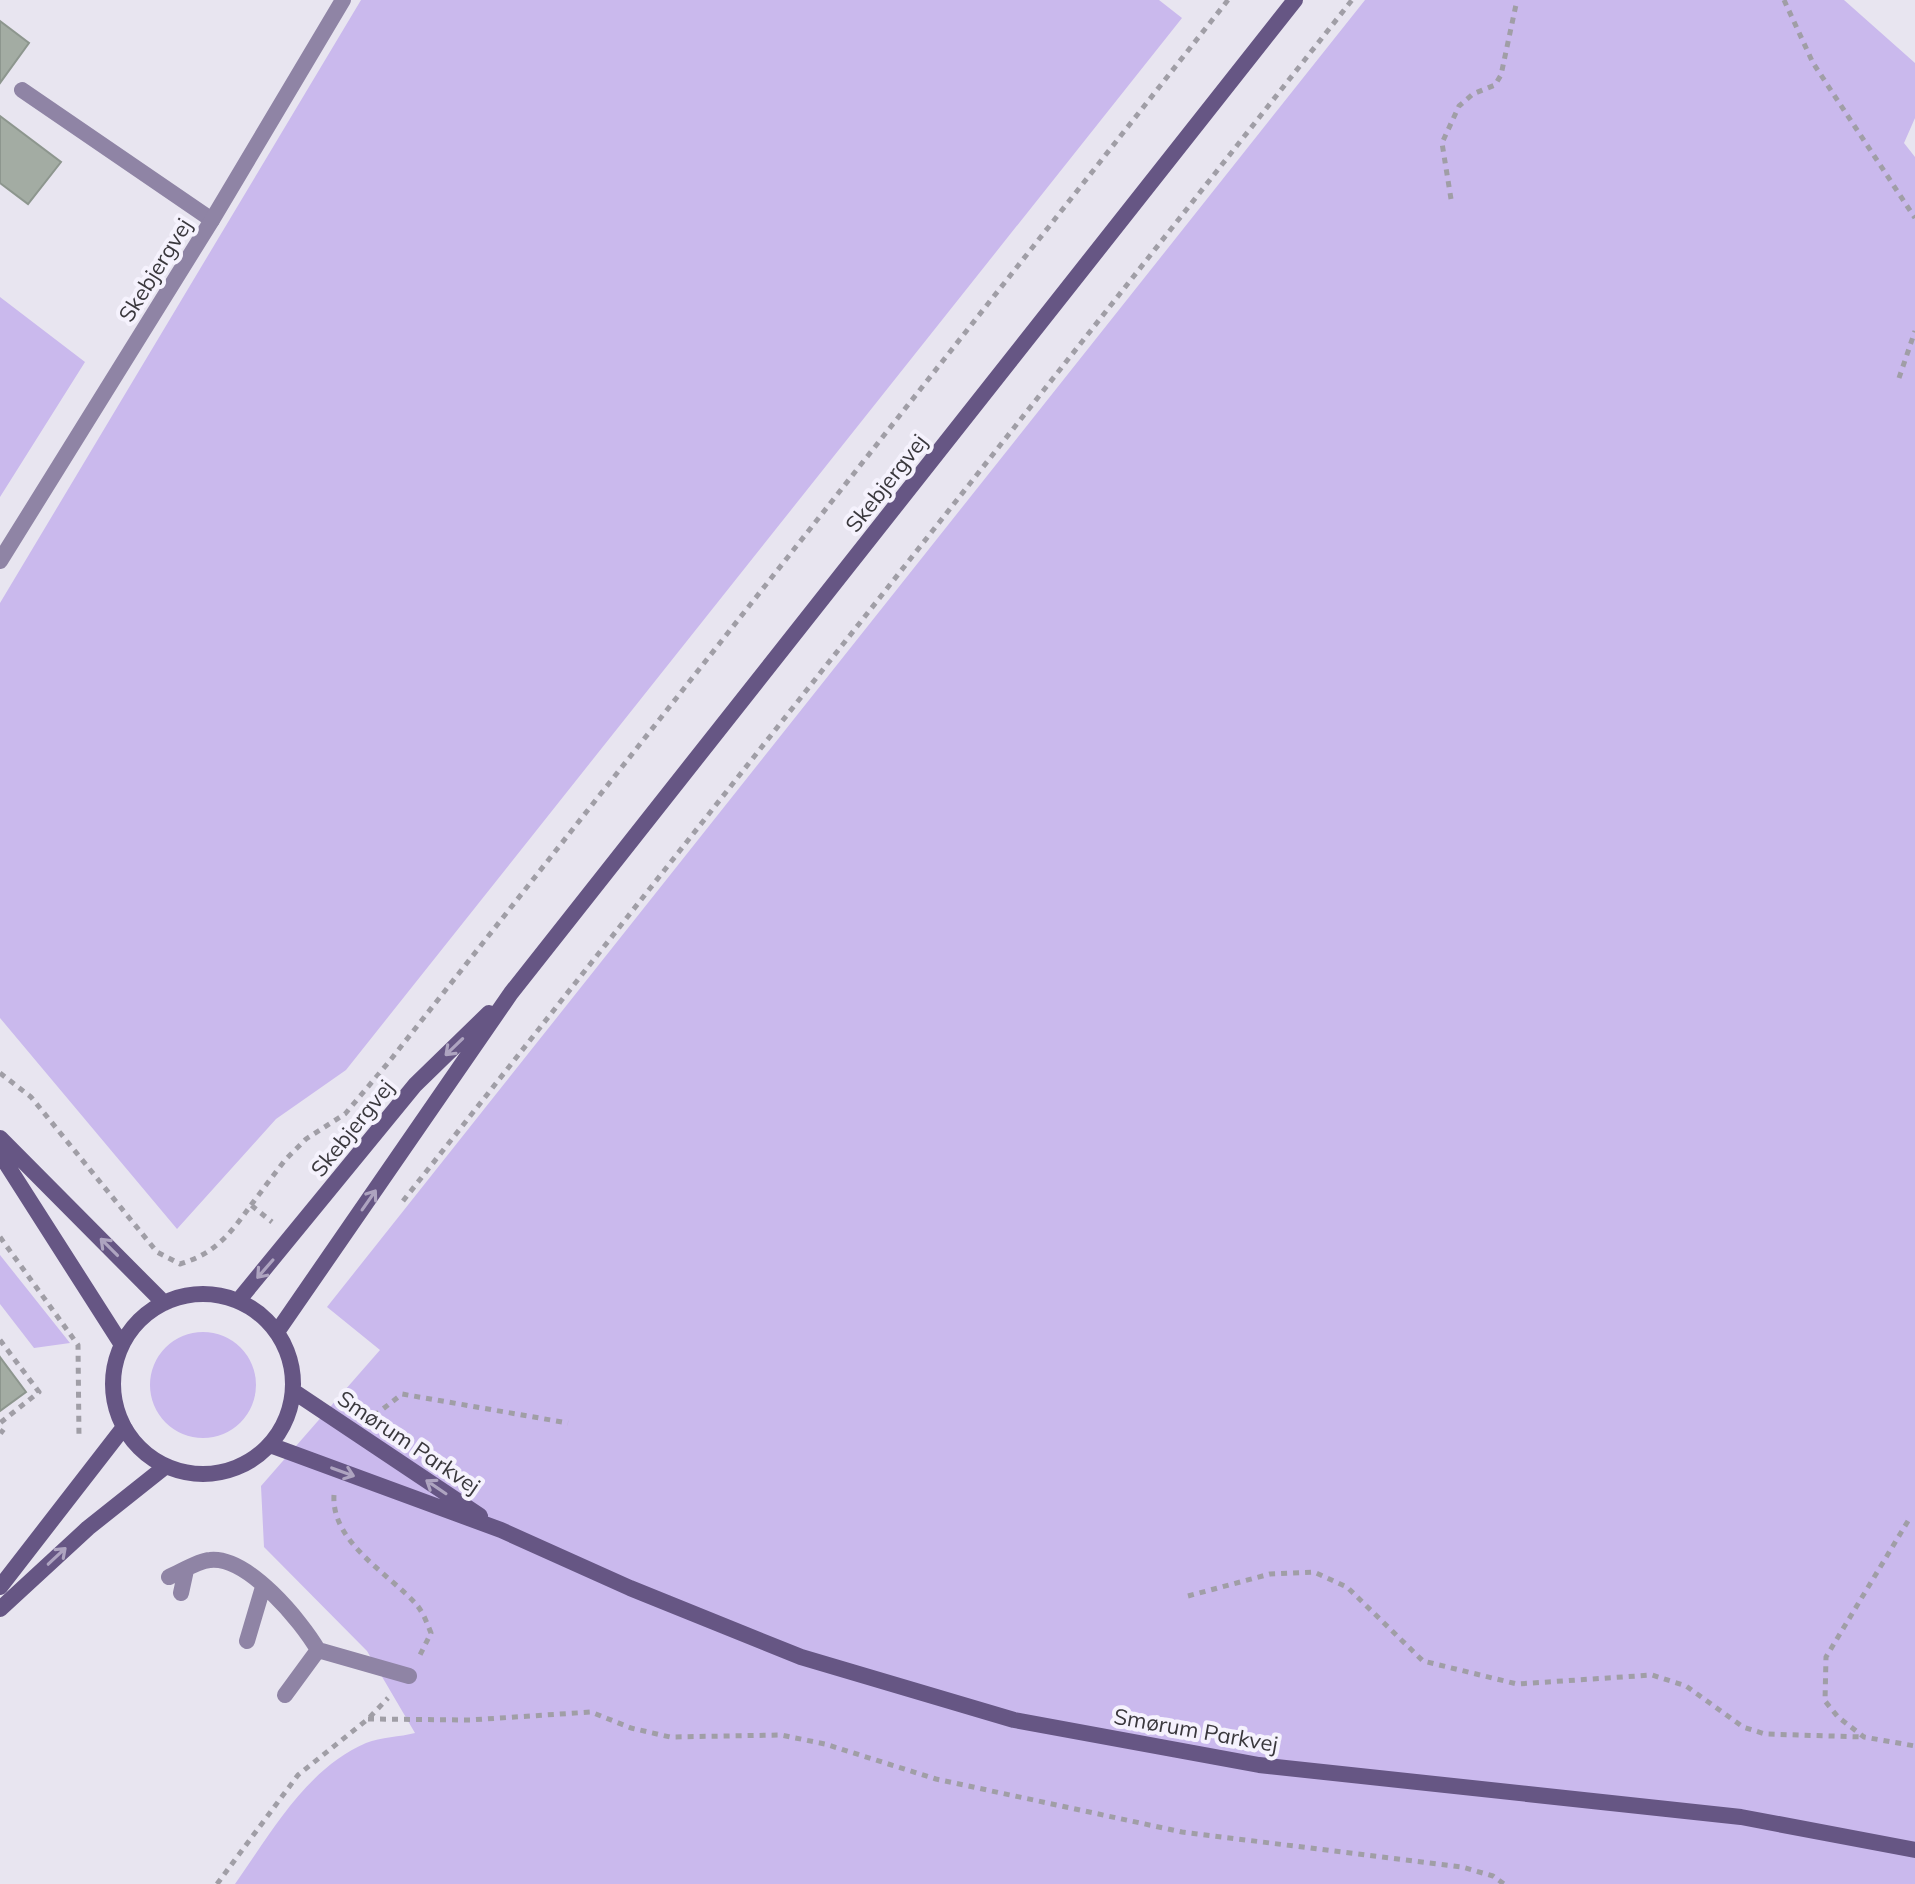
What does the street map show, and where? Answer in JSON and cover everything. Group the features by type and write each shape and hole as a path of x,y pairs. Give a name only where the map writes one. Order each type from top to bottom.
{"street":[{"name":"Skebjergvej","path":"0,561 212,220 343,0"},
{"name":"Skebjergvej","path":"277,1332 511,993 1295,0"},
{"path":"22,90 212,220"},
{"name":"Skebjergvej","path":"238,1301 415,1085 511,993"},
{"path":"0,1138 164,1303"},
{"path":"0,1154 122,1345"},
{"path":"201,1294 238,1301 260,1313 277,1332 290,1360 293,1391 286,1420 270,1445 248,1463 221,1472 193,1473 166,1466 142,1450 124,1427 115,1400 114,1372 122,1345 147,1314 164,1303 201,1294"},
{"name":"Smørum Parkvej","path":"293,1391 501,1530"},
{"path":"0,1587 124,1427"},
{"name":"Smørum Parkvej","path":"270,1445 501,1530 630,1588 801,1657 1014,1720 1259,1765 1741,1817 1915,1850"},
{"path":"0,1609 88,1528 166,1466"},
{"path":"169,1577 209,1560 229,1562 300,1619 318,1650 409,1676"},
{"path":"181,1593 186,1570"},
{"path":"247,1641 263,1587"},
{"path":"285,1695 318,1650"}],"path":[{"path":"0,1073 31,1097 157,1252 180,1264 204,1257 220,1246 285,1160 306,1139 345,1114 388,1063 1228,0"},
{"path":"396,1210 1352,0"},
{"path":"1451,199 1442,143 1459,106 1473,94 1495,85 1501,75 1517,0"},
{"path":"1784,0 1786,11 1813,63 1915,218"},
{"path":"1899,378 1915,331"},
{"path":"251,1205 292,1238"},
{"path":"0,1237 78,1345 80,1438 71,1450"},
{"path":"0,1340 39,1392 0,1423"},
{"path":"361,1436 370,1419 402,1394 568,1423"},
{"path":"217,1884 298,1775 368,1719 409,1676 431,1633 419,1607 359,1552 333,1509 334,1487 342,1471"},
{"path":"1864,1737 1838,1717 1825,1701 1826,1657 1908,1521"},
{"path":"1188,1596 1270,1574 1314,1572 1347,1587 1423,1661 1517,1684 1652,1675 1686,1686 1743,1727 1765,1734 1864,1737 1915,1746"},
{"path":"368,1719 470,1720 591,1712 631,1728 670,1737 781,1735 825,1744 936,1779 1182,1832 1462,1867 1493,1876 1504,1884"}],"shaded area":[{"path":"361,0 1159,0 1182,18 346,1070 276,1119 177,1229 0,1018 0,603"},
{"path":"1365,0 1844,0 1915,63 1915,118 1904,143 1915,157 1915,1884 235,1884 276,1824 325,1769 366,1743 415,1733 367,1651 264,1547 261,1486 380,1350 327,1307"},
{"path":"0,297 85,362 0,497"},
{"path":"0,1255 70,1343 34,1348 0,1304"},
{"path":"203,1332 223,1336 240,1348 252,1365 256,1385 252,1405 240,1422 223,1434 203,1438 183,1434 166,1422 154,1405 150,1385 154,1365 166,1348 183,1336"}],"building":[{"path":"0,21 29,43 0,83"},
{"path":"0,116 61,162 28,204 0,183"},
{"path":"0,1357 26,1392 0,1411"}]}
